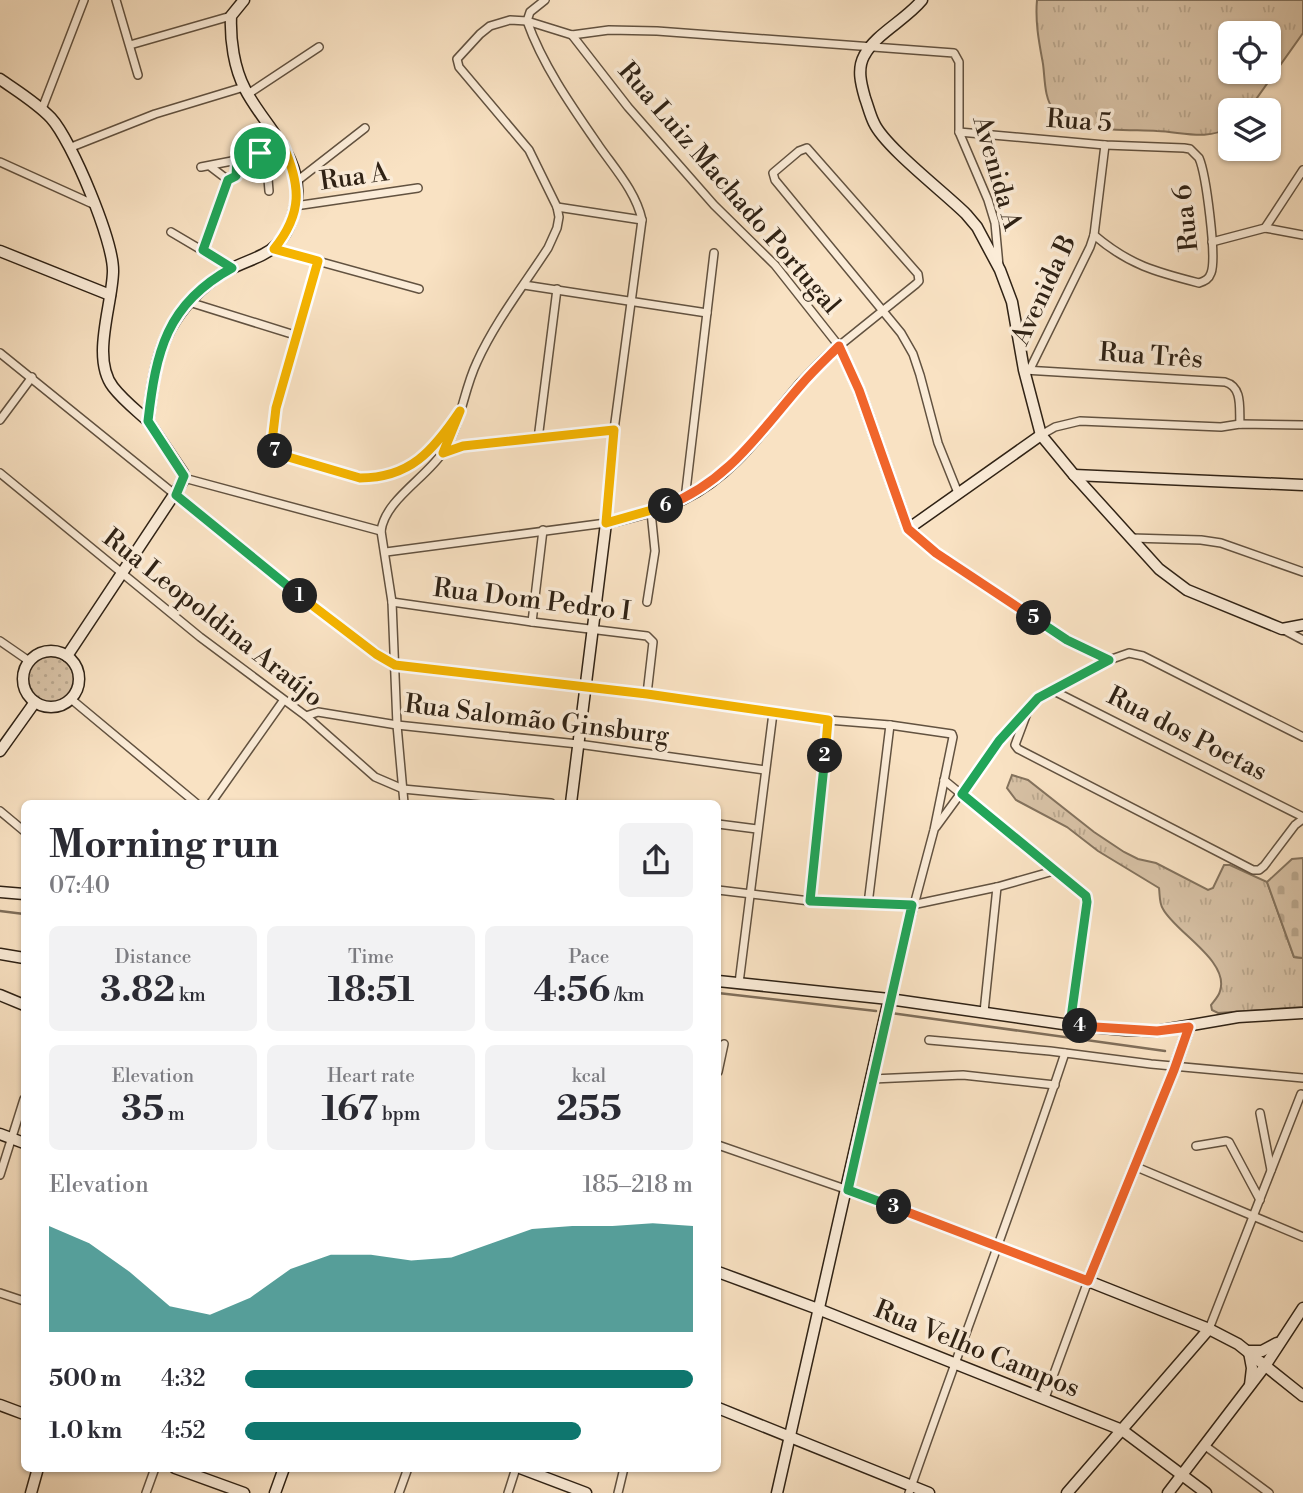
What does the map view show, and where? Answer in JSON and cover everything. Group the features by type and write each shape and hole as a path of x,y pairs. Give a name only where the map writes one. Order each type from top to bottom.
{"main road":[{"path":"148,421 158,355 169,330 189,302 207,284 232,268 254,261 274,249 289,227 295,206 297,181 283,145 246,91 235,57 231,16 244,0"},
{"path":"922,0 913,11 870,47 860,69 861,84 875,125 886,140 967,214 1000,270 1012,302 1041,435 1158,569 1187,590 1282,629 1303,625"},
{"path":"0,79 42,109 53,120 69,148 95,205 112,257 103,350 104,365 113,387 148,421 184,478 176,495 67,656"},
{"path":"0,251 110,295"},
{"path":"571,800 606,523 650,512 685,499 716,479 733,464 802,384 839,346"},
{"name":"Rua Luiz Machado Portugal","path":"839,346 859,390 908,529"},
{"path":"908,529 1041,435"},
{"path":"1074,475 1303,485"},
{"path":"44,652 57,652 67,656 77,669 79,677 71,699 53,707 35,702 26,692 23,680 30,662 44,652"},
{"path":"0,751 35,702"},
{"path":"0,892 21,894"},
{"path":"3,955 21,958"},
{"path":"721,981 889,999 1070,1025 1157,1031 1238,1017 1303,1013"},
{"path":"0,995 21,1004"},
{"path":"777,1493 848,1190 889,999"},
{"path":"1189,1027 1176,1066 1088,1281 1209,1329 1248,1351 1303,1396"},
{"path":"0,1134 21,1142"},
{"name":"Rua Velho Campos","path":"721,1273 1122,1430 1206,1493"},
{"path":"1168,1493 1265,1366 1303,1308"},
{"path":"1067,1493 1209,1329"},
{"path":"1248,1351 1262,1351 1282,1340"},
{"path":"1248,1351 1252,1368 1250,1386"},
{"path":"0,1405 21,1413"},
{"path":"721,1409 791,1436 911,1490 929,1493"},
{"path":"31,1493 37,1472"},
{"path":"186,1472 244,1493"},
{"path":"275,1493 283,1472"},
{"path":"529,1472 586,1493"}],"street":[{"path":"42,109 84,0"},
{"path":"116,0 138,75"},
{"path":"386,552 606,523 614,430 642,220 633,195 537,50 527,21 530,12 545,0"},
{"path":"130,45 231,16"},
{"path":"404,800 397,725 392,602 382,531 388,511 443,453 476,364 553,237 559,217 557,207 529,150 459,67 457,59 471,42 491,26 510,20 527,21 572,34 609,30 645,31 870,47"},
{"name":"Rua Luiz Machado Portugal","path":"572,34 621,100 714,205 775,265 839,346"},
{"path":"69,148 155,114 246,91 319,47"},
{"name":"Avenida A","path":"870,47 954,53 959,62 959,132 995,223 1000,270"},
{"path":"297,181 365,128"},
{"name":"Rua 5","path":"959,132 1105,145 1184,148 1195,153"},
{"path":"201,167 211,167 283,145"},
{"name":"Avenida B","path":"1027,370 1094,236 1105,145"},
{"path":"839,346 883,309 916,284 919,281 918,274 807,148 776,169 773,173 775,180 883,309 901,333 913,354 937,443 958,493"},
{"path":"260,153 269,191"},
{"name":"Rua 6","path":"1094,236 1115,252 1148,270 1199,283 1208,278 1212,272 1212,242 1202,164 1195,153"},
{"path":"203,250 228,180 236,176 237,160"},
{"path":"0,162 95,205"},
{"path":"211,167 228,180"},
{"path":"1265,228 1303,170"},
{"name":"Rua A","path":"295,206 418,188"},
{"path":"557,207 642,220"},
{"path":"1212,242 1265,228 1303,235"},
{"path":"171,232 232,268"},
{"path":"274,249 419,289"},
{"path":"685,499 714,253"},
{"path":"318,261 276,408 272,442 278,454 360,478 396,474 421,458 460,411"},
{"path":"524,285 707,313"},
{"path":"538,439 557,289"},
{"path":"189,302 298,336"},
{"path":"0,353 335,624 395,665 647,694 828,720 950,732 953,737 934,830 889,999"},
{"name":"Rua Três","path":"1027,370 1225,382 1237,388 1240,424"},
{"path":"0,420 32,377"},
{"path":"1041,435 1055,427 1080,421 1221,427 1240,424 1303,425"},
{"path":"443,453 463,446 614,430"},
{"name":"Rua Leopoldina Araújo","path":"0,473 122,574 283,701 306,716 375,777 404,789 520,800"},
{"path":"184,478 382,531"},
{"path":"647,602 655,551 650,512"},
{"path":"908,529 936,553 1067,640 1109,660"},
{"path":"532,622 543,530"},
{"path":"1131,538 1221,543 1303,572"},
{"name":"Rua Dom Pedro I","path":"392,602 650,638 653,642 647,694"},
{"path":"1282,629 1303,640"},
{"path":"0,641 30,662"},
{"path":"934,830 999,741 1038,698 1109,660 1129,653 1143,656 1303,737"},
{"name":"Rua dos Poetas","path":"1052,690 1303,818"},
{"path":"71,699 192,800"},
{"path":"213,800 283,701"},
{"path":"1030,706 1016,741 1015,746 1018,749 1253,870 1264,866 1303,818"},
{"name":"Rua Salomão Ginsburg","path":"306,716 318,712 397,725 578,744 765,770"},
{"path":"739,983 773,713"},
{"path":"810,901 828,720"},
{"path":"868,904 890,725"},
{"path":"944,780 1082,892 1087,902 1070,1025"},
{"path":"0,811 21,828"},
{"path":"721,824 757,829"},
{"path":"721,890 810,901 912,905 997,887 1057,870"},
{"path":"984,1012 997,887"},
{"path":"929,1040 1303,1078"},
{"path":"721,1058 724,1044"},
{"path":"911,1490 1065,1053"},
{"path":"872,1079 963,1075 1055,1085"},
{"path":"1209,1329 1301,1094"},
{"path":"0,1175 21,1109"},
{"path":"1260,1113 1271,1171"},
{"path":"1196,1146 1229,1142 1260,1200"},
{"path":"721,1146 848,1190 1088,1281 1045,1398"},
{"path":"1134,1166 1303,1237"},
{"path":"0,1293 21,1300"},
{"path":"1204,1445 1269,1493"},
{"path":"146,1493 154,1472"},
{"path":"399,1493 407,1472"},
{"path":"508,1493 516,1472"},
{"path":"618,1493 623,1472"}],"green space":[{"path":"1037,0 1303,0 1303,33 1281,64 1281,21 1218,21 1218,84 1267,84 1257,98 1218,98 1218,132 1213,134 1102,129 1063,118 1048,100 1038,32"},
{"path":"50,656 67,663 74,680 67,697 50,704 33,697 26,680 33,663"},
{"path":"1012,775 1028,780 1124,852 1156,863 1208,890 1213,888 1224,865 1230,865 1267,882 1294,957 1303,958 1303,1007 1218,1013 1212,1010 1211,1005 1220,991 1221,980 1217,969 1200,947 1169,918 1161,904 1159,888 1098,851 1067,827 1016,800 1007,788"},
{"path":"1303,858 1303,958 1294,957 1267,882 1292,859"}],"waterway":[{"path":"0,911 21,914"},
{"path":"721,993 876,1011"},
{"path":"891,1013 1165,1051"}],"route":[{"path":"283,145 297,181 297,195 289,227 274,249 318,261 276,408 272,442 278,454 360,478 373,478 396,474 421,458 460,411 443,453 463,446 614,430 606,523 668,506 685,499 716,479 747,450 802,384 839,346 859,390 908,529 936,553 1067,640 1109,660 1038,698 999,741 962,794 1086,896 1070,1025 1157,1031 1189,1027 1088,1281 848,1190 912,905 810,901 828,720 647,694 395,665 335,624 176,495 184,476 148,421 158,355 169,330 189,302 207,284 232,268 203,250 228,180 236,176 237,160 260,153 283,145"}]}
